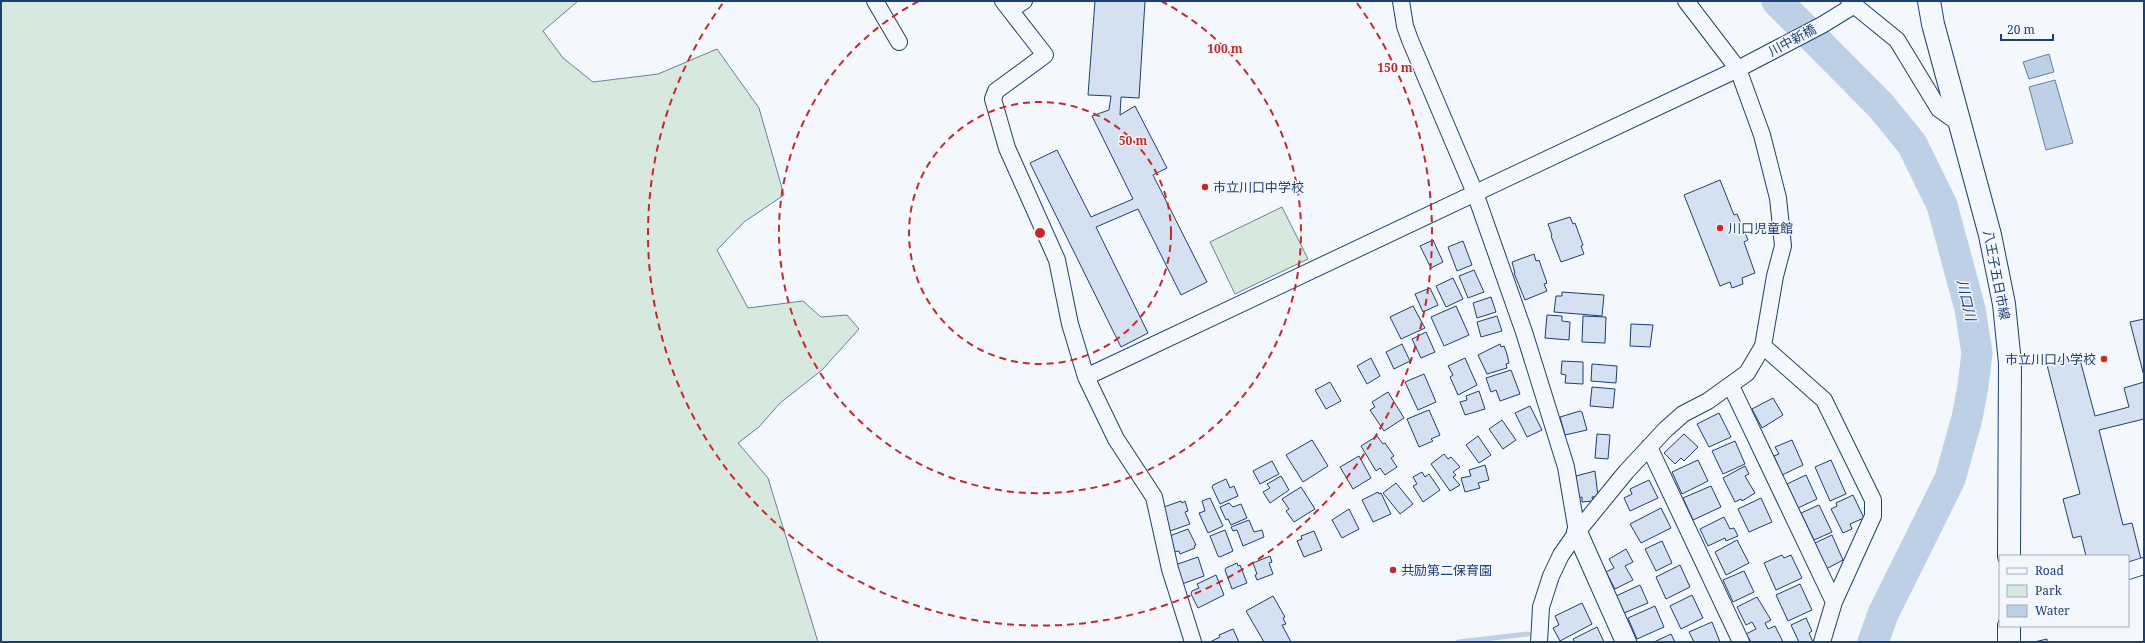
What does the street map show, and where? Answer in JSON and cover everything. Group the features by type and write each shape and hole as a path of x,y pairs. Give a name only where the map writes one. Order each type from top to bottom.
{"main road":[{"name":"八王子五日市線","path":"1929,1 1933,24 1990,235 2004,304 2008,333 2011,411 2009,555"},
{"path":"2009,627 2009,642"}],"street":[{"path":"875,1 899,42"},
{"path":"1024,1 1007,6 1045,55 996,91 992,99 1007,148 1057,260 1070,324 1086,377 1116,439 1154,497 1170,569 1193,642"},
{"path":"1401,1 1405,26 1410,40 1475,193 1524,332 1566,467 1577,532 1626,642"},
{"path":"1539,642 1541,607 1551,576 1561,555 1577,532 1621,478 1649,447 1683,414 1731,386 1747,373 1763,346 1775,276 1783,246 1778,198 1762,135 1738,69 1686,1"},
{"path":"1851,3 1898,40 1939,109 1960,124"},
{"name":"川中新橋","path":"1086,377 1738,69 1822,25 1851,3"},
{"path":"1763,346 1824,400 1873,500 1873,516 1834,602 1822,642"},
{"path":"1731,386 1834,602"},
{"path":"1649,447 1741,642"},
{"path":"2129,571 2144,566"}],"green space":[{"path":"1,1 578,1 543,31 563,58 593,82 658,74 717,49 759,108 784,195 744,222 717,250 748,308 803,301 821,317 847,315 859,329 822,370 780,403 759,427 738,443 768,478 818,642 1,642"},
{"path":"1282,207 1308,259 1235,294 1210,242"}],"water":[{"path":"2049,54 2054,72 2029,79 2023,62"},
{"path":"2055,80 2073,143 2046,150 2029,87"}],"building":[{"path":"1095,1 1145,1 1139,98 1121,97 1120,115 1135,106 1167,168 1153,175 1207,282 1181,295 1138,209 1096,227 1148,333 1121,347 1030,163 1057,150 1091,217 1133,199 1092,116 1109,110 1111,96 1088,95"},
{"name":"川口児童館","path":"1720,180 1734,215 1737,214 1748,240 1744,242 1755,273 1742,278 1743,284 1732,288 1730,282 1720,286 1684,195"},
{"path":"1570,217 1573,224 1575,223 1583,245 1581,246 1584,254 1561,262 1548,224"},
{"path":"1433,240 1443,262 1431,268 1420,246"},
{"path":"1463,241 1472,265 1457,271 1448,247"},
{"path":"1534,254 1536,261 1539,260 1547,283 1544,284 1547,291 1525,300 1514,273 1512,262"},
{"path":"1474,270 1484,292 1468,298 1459,276"},
{"path":"1453,278 1463,299 1446,307 1436,286"},
{"path":"1430,288 1438,305 1423,312 1415,294"},
{"path":"1562,292 1604,295 1602,316 1554,312 1556,296 1562,296"},
{"path":"1491,297 1496,312 1477,318 1473,303"},
{"path":"1413,306 1425,328 1401,339 1390,317"},
{"path":"1456,306 1469,335 1444,346 1431,317"},
{"path":"1547,315 1562,316 1562,321 1570,322 1569,340 1545,338"},
{"path":"1497,316 1502,331 1481,337 1477,322"},
{"path":"1583,316 1606,317 1605,343 1582,342"},
{"path":"2144,319 2144,376 2130,322"},
{"path":"1631,324 1653,325 1650,347 1630,346"},
{"path":"1426,332 1435,352 1421,358 1412,339"},
{"path":"1402,344 1410,361 1394,369 1386,352"},
{"path":"1500,344 1501,347 1504,346 1507,354 1509,363 1506,364 1507,368 1487,374 1478,355"},
{"path":"2079,356 2095,416 2129,407 2124,388 2144,382 2144,419 2099,430 2123,525 2132,523 2141,559 2129,562 2129,555 2086,555 2081,536 2073,538 2063,499 2080,494 2047,365"},
{"path":"1371,358 1380,376 1367,384 1357,366"},
{"path":"1465,358 1477,385 1458,395 1450,377 1453,375 1448,366"},
{"path":"1562,361 1583,362 1583,384 1565,383 1566,375 1561,374"},
{"path":"1592,364 1617,366 1616,383 1591,381"},
{"path":"1511,370 1520,394 1500,401 1496,390 1491,392 1486,378"},
{"path":"1424,374 1436,402 1418,410 1405,382"},
{"path":"1330,382 1341,401 1326,409 1315,390"},
{"path":"1592,387 1615,389 1613,408 1590,406"},
{"path":"1479,391 1485,409 1465,415 1460,402 1467,400 1466,396"},
{"path":"1388,392 1404,418 1384,431 1370,410 1375,407 1372,402"},
{"path":"1773,398 1783,415 1762,428 1752,409"},
{"path":"1530,406 1542,430 1527,437 1515,413"},
{"path":"1429,410 1440,435 1431,439 1433,441 1419,447 1407,419"},
{"path":"1580,411 1582,412 1587,430 1565,435 1560,417"},
{"path":"1719,413 1731,437 1709,447 1697,424"},
{"path":"1502,420 1516,440 1503,449 1489,429"},
{"path":"1597,434 1610,435 1608,459 1595,458"},
{"path":"1684,434 1698,447 1684,461 1681,458 1675,464 1664,453"},
{"path":"1377,436 1383,444 1385,443 1394,456 1391,458 1397,467 1385,475 1380,468 1376,471 1361,446"},
{"path":"1478,436 1491,455 1479,463 1466,445"},
{"path":"1312,440 1328,466 1303,482 1286,455"},
{"path":"1792,440 1803,465 1782,475 1774,456 1779,454 1775,447"},
{"path":"1735,441 1745,464 1723,474 1712,451"},
{"path":"1444,454 1448,459 1451,457 1460,467 1453,472 1456,475 1453,477 1460,485 1450,491 1431,464"},
{"path":"1359,456 1371,478 1353,489 1340,467"},
{"path":"1698,460 1708,481 1682,494 1672,472"},
{"path":"1831,460 1846,494 1830,501 1815,467"},
{"path":"1272,461 1279,474 1260,484 1253,471"},
{"path":"1485,465 1489,480 1478,483 1480,488 1465,492 1461,478 1471,476 1469,470"},
{"path":"1745,466 1749,474 1745,476 1755,493 1742,501 1741,499 1735,502 1723,478"},
{"path":"1595,471 1598,496 1592,497 1593,501 1582,502 1582,497 1578,498 1576,476"},
{"path":"1422,472 1425,477 1429,474 1440,490 1423,502 1413,486 1417,484 1413,477"},
{"path":"1806,475 1817,499 1798,508 1787,484"},
{"path":"1281,476 1289,490 1270,503 1263,492 1270,488 1267,484"},
{"path":"1226,479 1230,488 1234,486 1238,496 1220,504 1212,487 1213,485"},
{"path":"1649,480 1658,498 1630,511 1624,498 1632,494 1630,489"},
{"path":"1396,483 1413,504 1400,514 1383,493"},
{"path":"1711,486 1721,507 1693,520 1683,498"},
{"path":"1301,487 1315,509 1294,522 1286,511 1289,509 1282,499"},
{"path":"1378,492 1379,494 1381,493 1391,514 1373,522 1362,500"},
{"path":"1853,495 1864,518 1850,524 1852,529 1843,533 1831,509 1837,506 1836,503"},
{"path":"1210,498 1223,526 1208,533 1199,513 1205,511 1202,501"},
{"path":"1761,498 1772,522 1749,532 1738,509"},
{"path":"1181,501 1182,503 1185,501 1188,511 1185,512 1190,524 1170,531 1161,508"},
{"path":"1229,503 1233,507 1241,504 1247,518 1231,525 1228,519 1226,520 1220,507"},
{"path":"1819,505 1832,532 1814,540 1801,513"},
{"path":"1661,508 1671,528 1641,543 1630,524"},
{"path":"1349,509 1359,529 1342,538 1332,520"},
{"path":"1724,517 1730,529 1734,528 1738,536 1726,541 1725,538 1708,546 1700,529"},
{"path":"1249,520 1254,532 1262,530 1264,537 1243,546 1237,530 1233,531 1231,527"},
{"path":"1188,529 1196,545 1194,546 1195,548 1180,554 1179,551 1174,552 1167,537"},
{"path":"1225,530 1233,551 1220,557 1218,556 1210,536"},
{"path":"1314,531 1322,550 1304,557 1297,541 1302,539 1301,536"},
{"path":"1832,535 1843,560 1826,569 1815,543"},
{"path":"1737,540 1749,563 1726,575 1715,552"},
{"path":"1662,541 1672,563 1656,571 1645,549"},
{"path":"1626,549 1633,562 1625,566 1633,580 1615,589 1606,572 1614,568 1609,559"},
{"path":"1782,555 1784,558 1791,555 1802,578 1776,590 1764,563"},
{"path":"1270,556 1272,562 1269,563 1273,574 1257,580 1255,575 1257,574 1253,563"},
{"path":"1198,557 1204,576 1182,584 1175,565"},
{"path":"1237,563 1238,566 1240,565 1247,583 1232,589 1225,570 1226,568"},
{"path":"1680,565 1690,587 1666,599 1656,577"},
{"path":"1744,571 1754,592 1733,602 1723,580"},
{"path":"1216,575 1224,595 1198,608 1191,594 1192,591 1199,588 1197,584"},
{"path":"1800,584 1812,610 1788,621 1776,595"},
{"path":"1640,585 1648,603 1624,613 1616,596"},
{"path":"1692,595 1703,618 1681,629 1670,606"},
{"path":"1273,596 1285,617 1283,618 1286,624 1282,625 1291,642 1264,642 1246,611"},
{"path":"1757,597 1771,620 1765,623 1768,629 1775,626 1783,642 1751,642 1746,634 1756,629 1752,622 1746,625 1737,607"},
{"path":"1582,603 1592,624 1560,641 1553,628 1559,625 1555,616"},
{"path":"1655,606 1664,627 1637,639 1628,618"},
{"path":"1806,618 1812,631 1809,633 1813,642 1799,642 1791,625"},
{"path":"1712,622 1720,642 1694,642 1689,632"},
{"path":"1597,627 1604,642 1575,642 1573,639"},
{"path":"1233,629 1239,642 1210,642 1220,637 1219,635"},
{"path":"1671,634 1675,642 1654,642"},
{"path":"2047,639 2047,642 2034,642"}],"waterway":[{"name":"川口川","path":"1777,1 1881,106 1912,144 1942,205 1970,309 1977,353 1967,418 1950,479 1883,614 1873,642"},
{"path":"1458,642 1528,634"}],"place":[{"name":"市立川口中学校","path":"1205,187"},
{"name":"川口児童館","path":"1720,228"},
{"name":"市立川口小学校","path":"2104,359"},
{"name":"共励第二保育園","path":"1393,570"}]}
